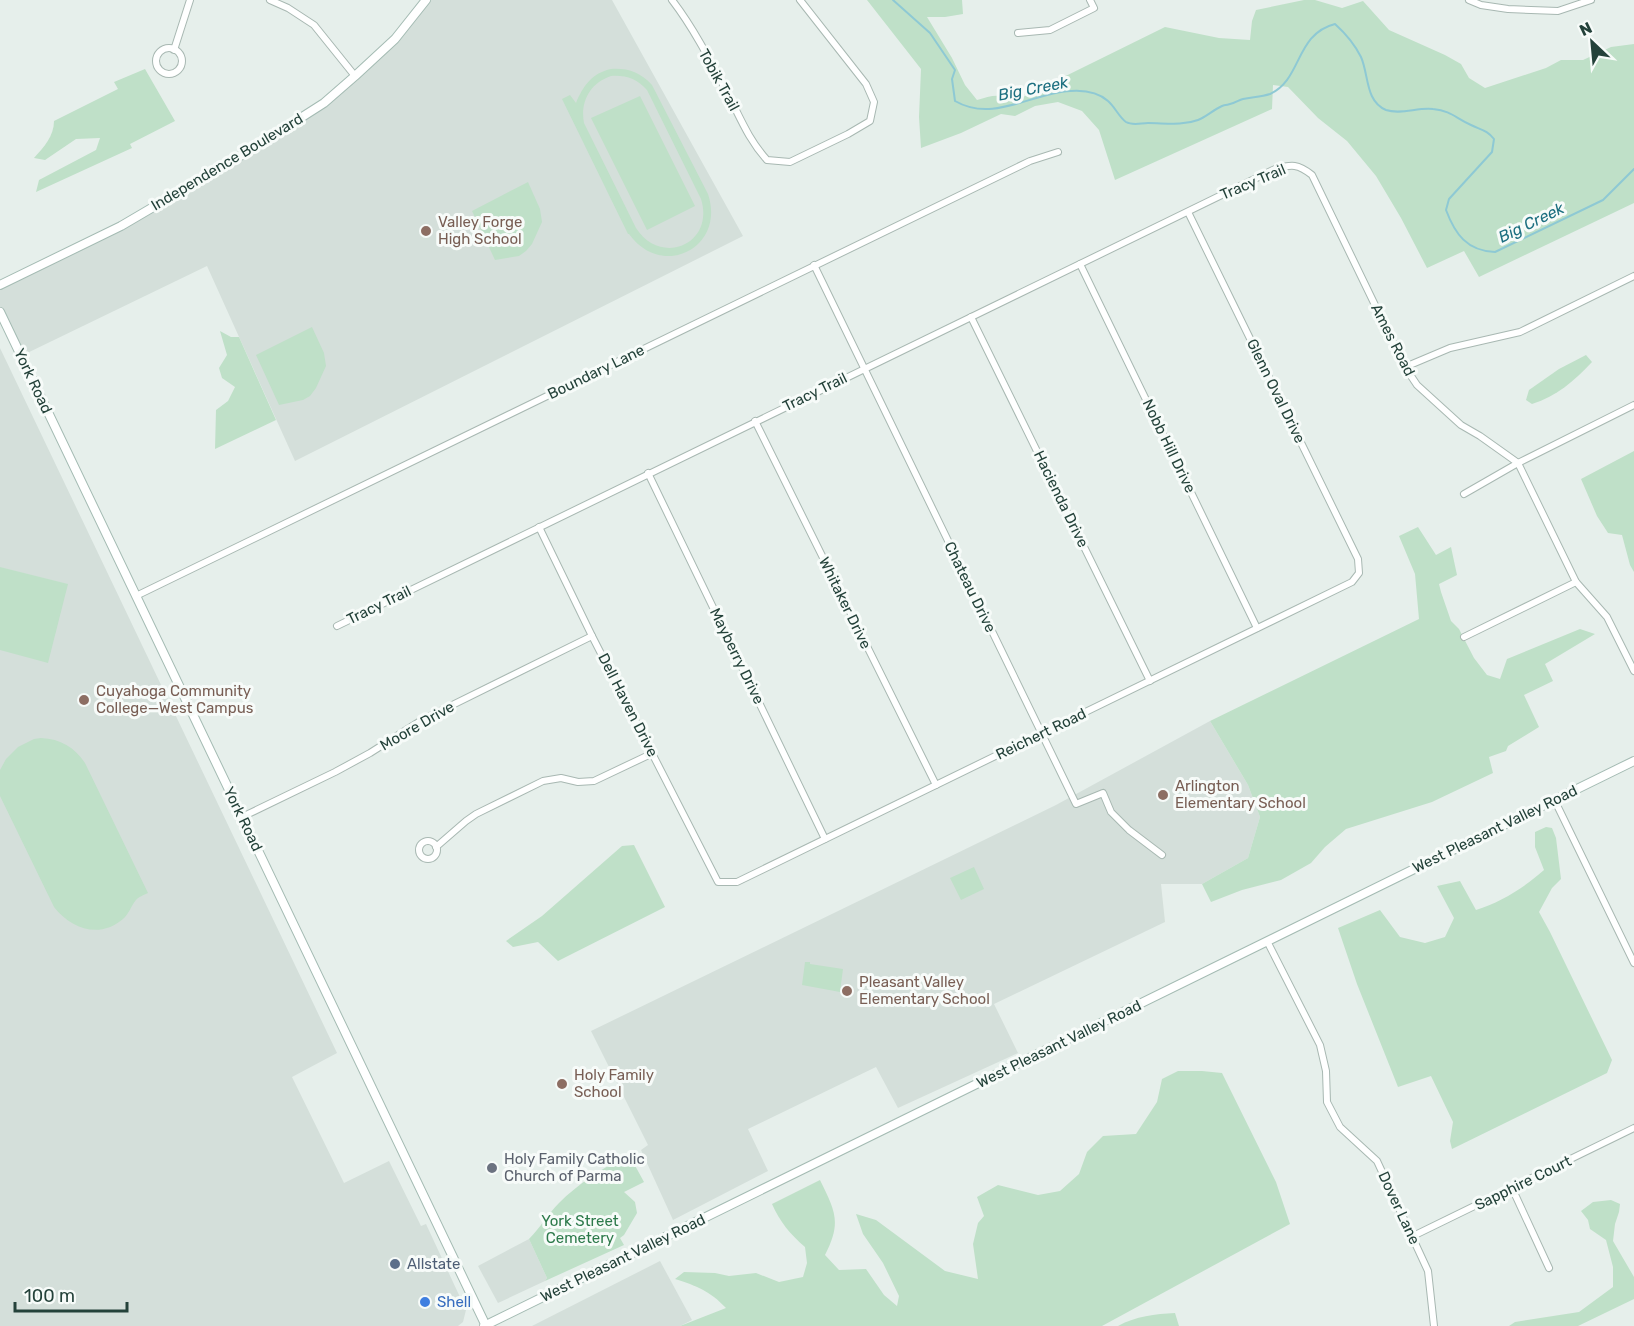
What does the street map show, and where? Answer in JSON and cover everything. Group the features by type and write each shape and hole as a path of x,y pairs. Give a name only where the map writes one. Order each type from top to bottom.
{"main road":[{"name":"Independence Boulevard","path":"0,285 135,218 315,108 355,76 395,39 426,0"},
{"name":"York Road","path":"0,312 485,1326"},
{"name":"West Pleasant Valley Road","path":"485,1326 1634,761"}],"street":[{"path":"174,50 190,0"},
{"path":"270,0 314,25 355,76"},
{"name":"Tobik Trail","path":"672,0 713,67 755,146 767,160 790,162 870,121 874,102 866,84 800,0"},
{"path":"1018,33 1050,30 1094,8 1090,0"},
{"path":"1468,0 1481,5 1508,9 1558,11 1591,0"},
{"path":"166,49 174,50 180,56 181,64 176,71 164,73 156,64 157,56 159,52 166,49"},
{"name":"Boundary Lane","path":"136,596 814,265 1030,161 1058,152"},
{"name":"Tracy Trail","path":"337,626 1275,169 1296,165"},
{"name":"Ames Road","path":"1296,165 1312,175 1405,368 1417,385 1461,425 1518,463 1576,582 1607,616 1634,671"},
{"name":"Glenn Oval Drive","path":"1188,212 1358,559 1359,573"},
{"name":"Nobb Hill Drive","path":"1080,264 1257,628"},
{"name":"Chateau Drive","path":"814,265 1076,804 1103,793 1111,812 1129,830 1162,855"},
{"path":"1405,368 1450,348 1520,332 1634,276"},
{"name":"Hacienda Drive","path":"971,317 1150,681"},
{"path":"1464,494 1518,463 1634,405"},
{"name":"Whitaker Drive","path":"755,421 936,785"},
{"name":"Mayberry Drive","path":"648,473 825,839"},
{"name":"Dell Haven Drive","path":"539,527 718,882"},
{"name":"Reichert Road","path":"718,882 737,882 1352,582 1359,573"},
{"path":"1464,637 1576,582"},
{"name":"Moore Drive","path":"242,817 370,753 422,720 592,636"},
{"path":"436,847 476,814 543,781 561,778 578,782 594,781 653,753"},
{"path":"1554,800 1634,963"},
{"name":"Dover Lane","path":"1267,941 1320,1045 1326,1071 1327,1102 1340,1127 1377,1161 1428,1271 1434,1326"},
{"name":"Sapphire Court","path":"1411,1237 1634,1128"},
{"path":"1512,1188 1549,1268"}],"shaded area":[{"name":"Valley Forge High School","path":"426,0 612,0 743,236 295,461 207,266 21,356 0,312 0,285 121,226 252,149 355,76"},
{"name":"Cuyahoga Community College—West Campus","path":"0,348 337,1053 292,1077 344,1183 389,1161 421,1226 426,1224 466,1310 463,1322 458,1326 0,1326"},
{"name":"Pleasant Valley Elementary School","path":"1210,721 1248,785 1260,817 1248,858 1202,884 1161,884 1165,922 994,1004 1018,1053 898,1108 876,1067 748,1129 768,1171 673,1220 641,1150 648,1145 591,1031 1056,805"},
{"path":"529,1239 547,1278 498,1303 478,1266"},
{"path":"660,1261 692,1320 680,1326 532,1326"}],"green space":[{"path":"867,0 962,0 963,14 927,17 952,58 965,85 977,100 1000,96 1013,102 1165,27 1219,38 1250,40 1256,10 1304,0 1315,0 1342,8 1363,1 1389,30 1461,64 1469,78 1485,88 1546,68 1561,60 1583,60 1611,47 1634,44 1634,203 1479,277 1464,251 1427,268 1376,176 1347,141 1318,118 1288,87 1273,85 1272,109 1115,180 1099,130 1082,111 1058,102 1035,106 1015,116 1001,114 961,133 921,148 919,117 921,69"},
{"path":"145,69 175,121 130,144 132,148 36,192 39,180 96,150 100,138 76,139 45,160 34,158 50,136 54,121 118,89 114,82"},
{"path":"628,70 643,77 652,85 708,194 711,213 708,230 700,243 688,252 673,256 658,255 643,248 628,234 562,99 570,95 576,103 589,81 604,71","holes":["616,76 635,80 647,90 701,199 703,215 700,228 693,238 683,245 671,248 659,246 647,240 636,228 584,123 585,101 592,88 604,79"]},
{"path":"640,96 695,206 647,230 591,118"},
{"path":"528,182 540,209 542,222 532,244 526,251 519,256 495,260 472,211"},
{"path":"312,327 324,353 326,366 310,396 303,400 279,405 256,355"},
{"path":"220,331 231,337 239,337 276,420 215,449 216,410 228,401 235,387 222,378 219,368 227,355"},
{"path":"1586,355 1592,362 1565,387 1532,404 1526,400 1529,390 1559,369"},
{"path":"1634,451 1634,572 1622,535 1608,533 1597,516 1581,479"},
{"path":"1418,527 1436,555 1451,547 1457,575 1439,584 1441,592 1451,621 1459,629 1474,658 1487,675 1500,679 1507,659 1580,629 1595,634 1545,664 1553,681 1524,695 1539,727 1508,746 1506,751 1489,757 1493,773 1432,802 1346,829 1311,863 1281,880 1242,890 1211,902 1202,884 1248,858 1260,817 1248,785 1210,721 1419,619 1415,574 1399,536"},
{"path":"0,567 68,584 48,663 0,650"},
{"path":"41,738 55,740 66,745 85,763 148,893 137,899 123,919 105,929 86,929 77,926 54,907 0,796 0,770 6,759 18,747"},
{"path":"1546,827 1552,828 1556,838 1561,879 1552,888 1539,912 1612,1060 1607,1073 1452,1149 1450,1141 1453,1122 1431,1076 1398,1087 1357,984 1338,928 1380,910 1400,937 1425,943 1445,937 1454,918 1437,886 1460,881 1476,910 1503,898 1521,888 1544,870 1535,847 1535,832"},
{"path":"634,845 665,907 558,961 538,942 513,947 506,941 542,916 622,846"},
{"path":"974,867 984,889 961,900 950,878"},
{"path":"805,962 843,969 840,992 802,985"},
{"path":"1178,1071 1222,1073 1276,1182 1290,1224 1102,1326 680,1326 726,1308 703,1290 675,1279 684,1272 729,1276 756,1273 779,1282 803,1277 807,1263 805,1247 786,1227 772,1204 820,1180 833,1209 835,1225 834,1234 825,1255 839,1270 866,1269 884,1295 897,1306 899,1296 883,1263 863,1234 856,1214 876,1220 945,1271 978,1279 973,1244 978,1223 984,1216 977,1197 998,1185 1038,1195 1060,1191 1079,1174 1087,1152 1103,1136 1136,1134 1157,1102 1162,1079"},
{"name":"York Street Cemetery","path":"624,1157 632,1160 644,1182 624,1192 635,1202 637,1213 620,1238 624,1245 545,1281 547,1278 529,1239 566,1196"},
{"path":"1611,1200 1620,1204 1613,1241 1634,1277 1634,1299 1578,1326 1509,1326 1515,1322 1579,1312 1613,1287 1613,1267 1606,1240 1590,1229 1588,1220 1581,1211 1593,1202"},
{"path":"1175,1313 1179,1326 1118,1326 1146,1316"}],"waterway":[{"name":"Big Creek","path":"893,0 930,33 955,70 952,79 955,101 969,107 998,108 1056,93 1085,91 1104,98 1124,120 1134,124 1192,122 1224,105 1270,94 1288,79 1312,37 1322,29 1335,24 1350,39 1361,57 1371,94 1379,106 1392,111 1427,109 1445,111 1486,132 1494,139 1492,152 1449,199 1446,210 1463,240 1485,251 1495,252 1603,200 1634,169"}],"place":[{"name":"Valley Forge High School","path":"426,231"},
{"name":"Cuyahoga Community College—West Campus","path":"84,700"},
{"name":"Arlington Elementary School","path":"1163,795"},
{"name":"Pleasant Valley Elementary School","path":"847,991"},
{"name":"Holy Family School","path":"562,1084"},
{"name":"Holy Family Catholic Church of Parma","path":"492,1168"},
{"name":"Allstate","path":"395,1264"},
{"name":"Shell","path":"425,1302"}]}
